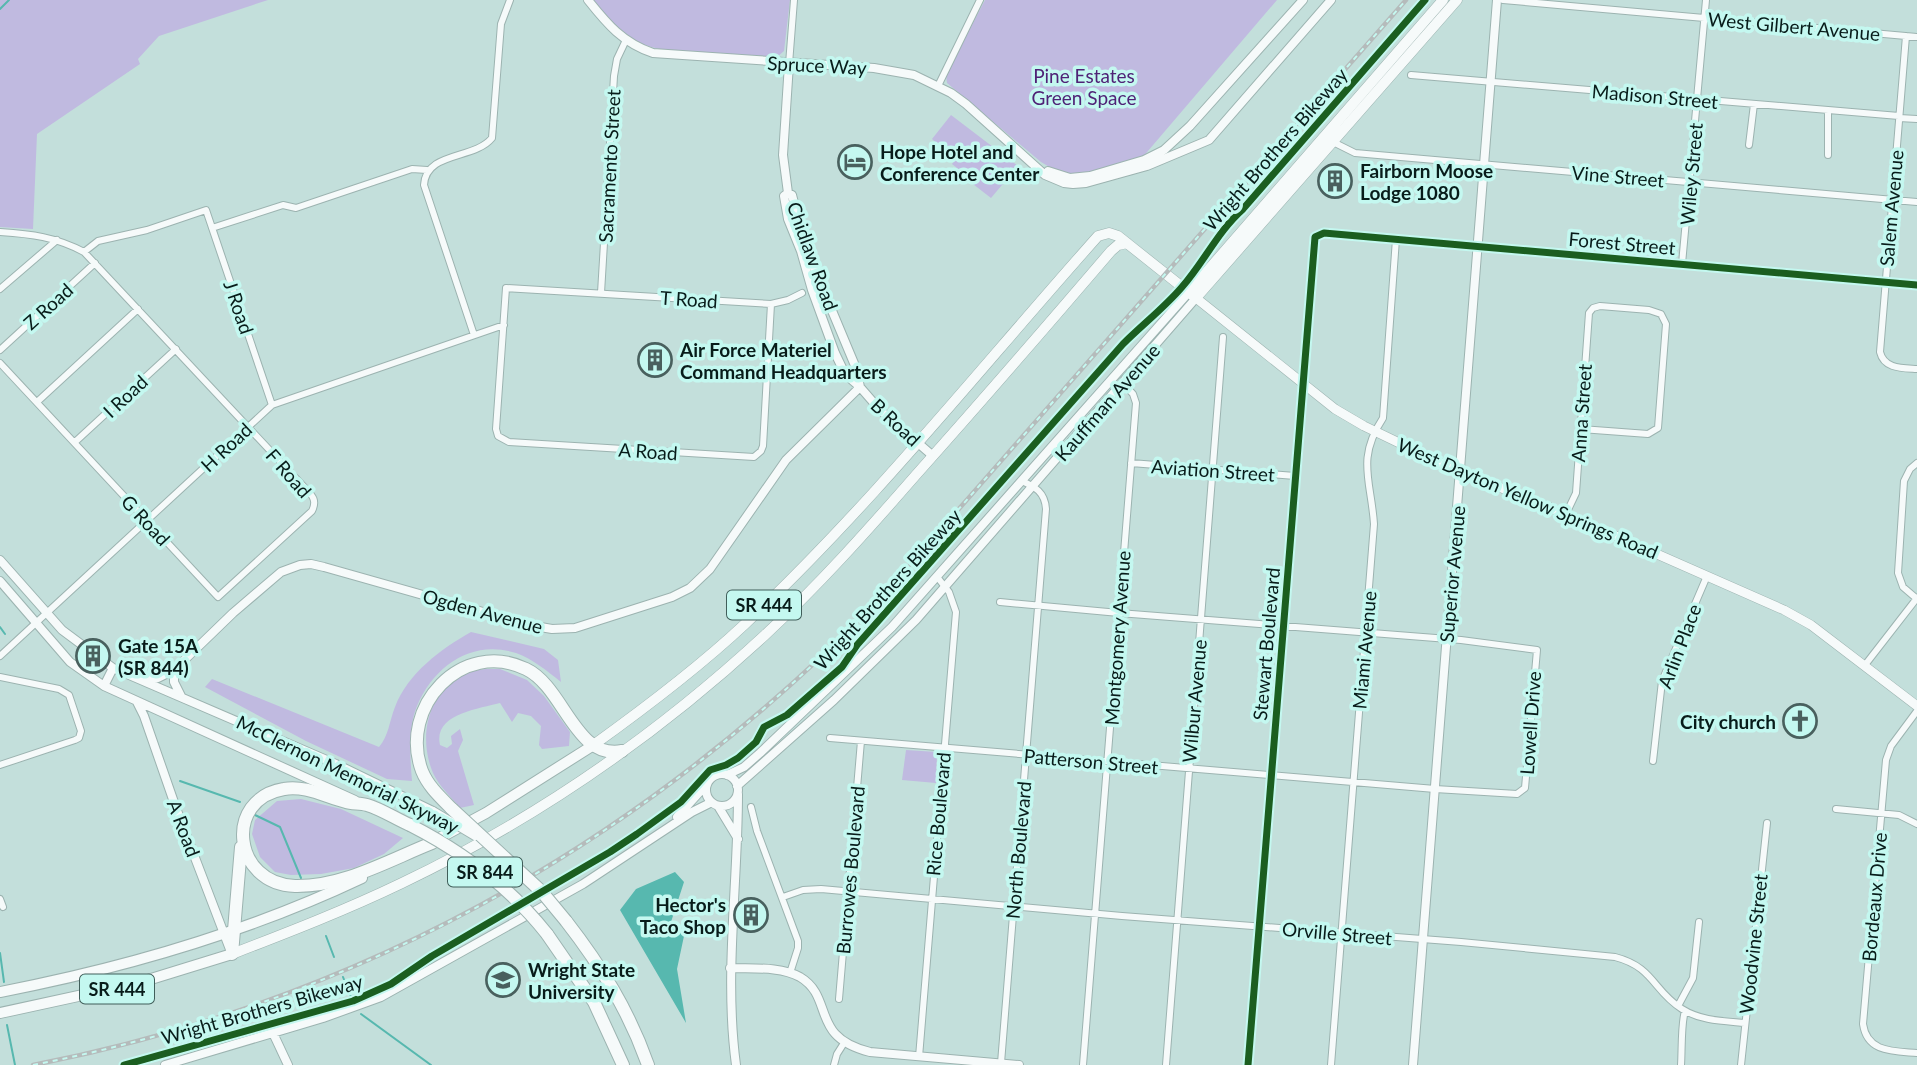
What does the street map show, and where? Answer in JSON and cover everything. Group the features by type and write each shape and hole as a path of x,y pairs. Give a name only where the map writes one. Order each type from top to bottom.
{"highway":[{"path":"491,847 435,793 419,758 417,737 422,713 434,691 451,675 469,665 487,661 508,663 538,676 547,684 592,746 606,752 622,751"},
{"name":"SR 444","path":"0,992 102,970 228,932 355,881 486,813 592,746"},
{"path":"232,954 228,932 243,833 246,819 256,803 276,790 299,789 349,803 366,804"},
{"name":"McClernon Memorial Skyway","path":"366,804 410,825 478,866 509,891 547,934 594,1002 624,1065"},
{"path":"243,833 246,856 256,869 276,883 294,886 317,884 354,875 432,843"},
{"name":"McClernon Memorial Skyway","path":"491,847 542,892 598,962 650,1065"},
{"name":"SR 444","path":"0,1013 138,984 232,954"}],"main road":[{"name":"Kauffman Avenue","path":"1192,295 1328,139 1443,0"},
{"name":"Kauffman Avenue","path":"1328,139 1458,0"},
{"name":"SR 444","path":"592,746 666,691 744,625 814,557 1098,236 1113,234 1127,243"},
{"name":"West Dayton Yellow Springs Road","path":"1127,243 1335,409 1374,431 1459,471 1566,514 1794,615 1917,706"},
{"name":"SR 444","path":"232,954 318,921 447,860 549,801 622,751 715,679 774,627 825,576 1111,251 1118,245 1127,243"}],"street":[{"path":"474,335 424,185 427,170 434,164 482,147 492,138 500,34 510,0"},
{"name":"Spruce Way","path":"588,0 613,30 626,40 653,53 891,70 914,75 967,104 1045,175 1063,183 1086,183 1147,166 1204,144 1218,132 1331,0"},
{"name":"Chidlaw Road","path":"794,0 783,155 788,193 792,196 805,246 836,320 842,327 860,387"},
{"path":"938,86 980,0"},
{"name":"Spruce Way","path":"1036,165 1070,178 1090,176 1144,160 1164,150 1190,126 1303,0"},
{"name":"Superior Avenue","path":"1413,1065 1497,0"},
{"name":"West Gilbert Avenue","path":"1503,0 1917,37"},
{"name":"Wiley Street","path":"1682,264 1706,0"},
{"name":"Salem Avenue","path":"1906,36 1880,355 1888,365 1917,369"},
{"name":"Sacramento Street","path":"601,293 614,76 617,59 626,40"},
{"name":"Madison Street","path":"1411,75 1917,120"},
{"path":"1749,145 1754,104"},
{"path":"1828,110 1828,155"},
{"name":"Vine Street","path":"1328,139 1355,153 1917,202"},
{"path":"212,228 283,205 296,208 412,169 427,170"},
{"name":"Chidlaw Road","path":"788,193 784,196 788,219 801,251 811,290 845,374 860,387"},
{"name":"J Road","path":"84,252 98,241 147,230 206,210 272,405"},
{"path":"0,232 41,235 84,252"},
{"name":"Forest Street","path":"1324,233 1917,285"},
{"name":"Stewart Boulevard","path":"1248,1065 1313,241 1317,234 1324,233"},
{"name":"Miami Avenue","path":"1331,1065 1374,524 1367,469 1369,440 1382,418 1396,239"},
{"path":"0,289 57,240"},
{"name":"F Road","path":"84,252 313,496 312,511 218,597"},
{"name":"Z Road","path":"0,349 95,263"},
{"name":"T Road","path":"504,325 506,288 774,304 822,286"},
{"name":"Kauffman Avenue","path":"738,790 884,653 1034,487 1123,383 1192,295"},
{"name":"Kauffman Avenue","path":"727,775 744,767 842,677 938,578 1022,481 1192,295"},
{"name":"A Road","path":"504,325 496,429 503,441 749,458 758,455 763,446 774,304"},
{"name":"Anna Street","path":"1566,514 1576,493 1588,317 1591,310 1600,306 1649,310 1664,317 1667,324 1659,424 1655,431 1648,434 1581,429"},
{"path":"37,402 138,309"},
{"name":"H Road","path":"0,656 272,405 504,325"},
{"name":"Wilbur Avenue","path":"1166,1065 1223,337"},
{"name":"I Road","path":"75,442 176,349"},
{"name":"G Road","path":"0,363 218,597"},
{"name":"Montgomery Avenue","path":"1083,1065 1136,403 1133,394 1123,383"},
{"name":"B Road","path":"860,387 873,403 933,456"},
{"name":"Ogden Avenue","path":"174,670 274,577 300,565 324,567 529,625 552,629 591,624 671,597 690,588 710,569 786,460 860,387"},
{"name":"Aviation Street","path":"1131,463 1295,476"},
{"path":"1865,665 1917,598 1901,584 1898,565 1904,481 1910,469 1917,463"},
{"path":"1022,481 1034,487"},
{"name":"North Boulevard","path":"1001,1063 1046,504 1042,494 1034,487"},
{"name":"McClernon Memorial Skyway","path":"0,560 46,614 82,646 110,666 336,764 433,811 491,847"},
{"name":"Arlin Place","path":"1653,761 1662,681 1707,576"},
{"name":"Rice Boulevard","path":"919,1056 956,612 953,599 938,578"},
{"name":"McClernon Memorial Skyway","path":"0,581 70,662 101,684 366,804"},
{"path":"1000,602 1119,614 1447,639"},
{"name":"Lowell Drive","path":"1447,639 1536,650 1525,785 1519,793"},
{"path":"101,684 110,666"},
{"path":"143,680 159,678 174,670 174,682 181,695"},
{"path":"0,677 65,691 72,700 81,731 75,740 0,765"},
{"name":"A Road","path":"136,702 144,716 228,932"},
{"name":"Bordeaux Drive","path":"1917,711 1888,751 1863,1028 1867,1037 1877,1047 1917,1053"},
{"name":"Patterson Street","path":"830,738 1189,770 1519,793"},
{"name":"Burrowes Boulevard","path":"839,999 861,741"},
{"path":"668,827 713,776 727,775 733,778 738,790 738,839 730,968 736,1065"},
{"path":"706,785 706,796 738,839"},
{"path":"165,1065 356,1008 381,997 565,895 691,811 714,804 730,804 738,790"},
{"path":"751,807 757,831 798,941 790,973"},
{"path":"1836,808 1899,815 1917,824"},
{"name":"Woodvine Street","path":"1741,1065 1767,823"},
{"name":"Orville Street","path":"783,897 810,889 849,891 1602,955 1626,960 1649,974 1685,1011 1712,1020 1745,1023"},
{"path":"0,899 3,907"},
{"path":"1678,1006 1693,978 1699,922"},
{"path":"730,968 790,973 806,981 834,1036 844,1043 870,1052 1019,1065"},
{"path":"1681,1065 1684,1028 1682,1019 1685,1011"},
{"path":"273,1033 288,1065"},
{"path":"834,1065 844,1043"}],"green space":[{"path":"0,0 268,0 159,36 138,59 140,64 37,134 33,229 0,227"},
{"path":"593,0 790,0 784,51 776,58 722,56 644,45 620,31"},
{"name":"Pine Estates Green Space","path":"985,0 1277,0 1142,158 1082,174 1058,172 1041,162 947,83 946,75"},
{"path":"951,115 1018,166 991,198 960,174 962,172 952,164 955,160 932,139"},
{"path":"471,632 544,649 558,660 561,682 534,662 516,653 484,650 456,659 433,679 417,706 411,733 412,781 387,779 306,741 205,687 212,679 379,747 408,683 437,654"},
{"path":"500,669 527,680 544,696 570,732 569,746 542,749 539,745 541,726 531,716 518,713 512,722 500,703 450,720 443,726 440,745 447,748 452,744 451,736 460,729 463,740 458,751 474,805 460,808 433,773 426,745 426,731 434,704 441,692 464,674"},
{"path":"906,750 937,752 936,783 902,780"},
{"path":"301,799 341,809 403,838 384,854 354,868 321,874 291,875 275,872 260,857 252,834 255,820 277,801"}],"water":[{"path":"675,872 684,882 671,922 684,936 677,969 686,1023 620,910 636,889"}],"waterway":[{"path":"0,9 9,0"},
{"path":"0,627 5,634"},
{"path":"180,781 240,802"},
{"path":"255,815 280,827 301,878"},
{"path":"326,936 334,957"},
{"path":"0,953 4,982"},
{"path":"343,977 351,997"},
{"path":"361,1014 431,1065"},
{"path":"7,1025 15,1065"}],"railway":[{"path":"33,1065 155,1036 272,999 384,953 492,899 595,837 694,766 788,687 878,601 1406,0"}],"cycle path":[{"name":"Wright Brothers Bikeway","path":"124,1065 353,1001 391,984 432,956 610,852 681,802 710,770 738,758 756,742 764,727 787,715 842,667 857,645 1123,344 1182,287 1226,227 1425,0"},
{"path":"1248,1065 1315,237 1324,233 1917,285"}],"place":[{"name":"Hope Hotel and Conference Center","path":"855,162"},
{"name":"Fairborn Moose Lodge 1080","path":"1335,181"},
{"name":"Air Force Materiel Command Headquarters","path":"655,360"},
{"name":"Gate 15A (SR 844)","path":"93,656"},
{"name":"City church","path":"1800,721"},
{"name":"Hector's Taco Shop","path":"751,915"},
{"name":"Wright State University","path":"503,980"}]}
